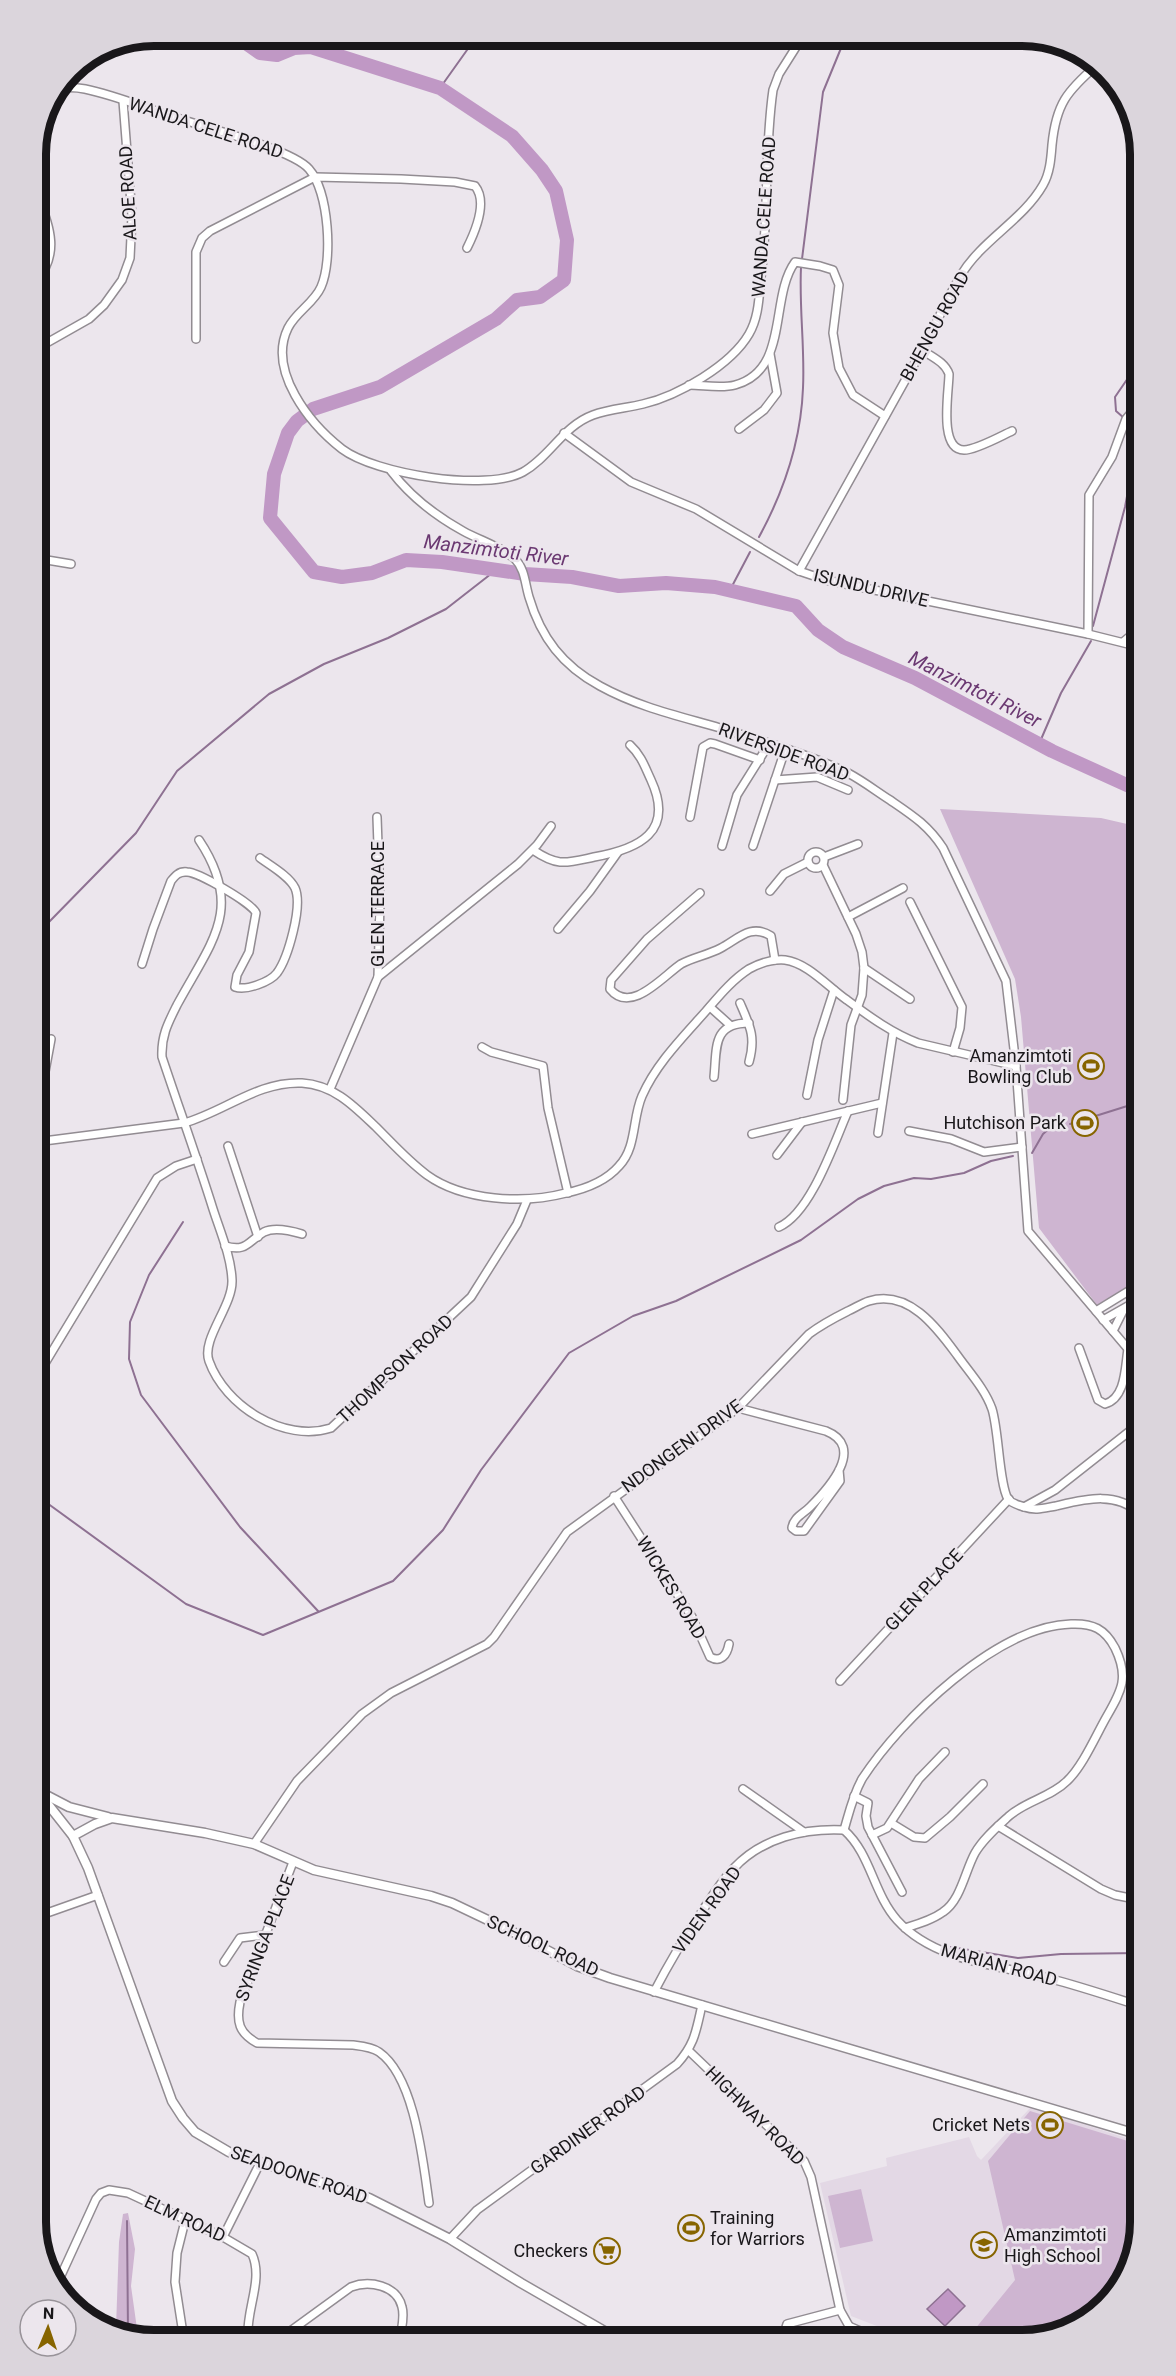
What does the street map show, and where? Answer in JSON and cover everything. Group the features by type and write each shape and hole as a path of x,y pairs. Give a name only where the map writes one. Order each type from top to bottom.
{"street":[{"name":"WANDA CELE ROAD","path":"70,88 84,89 276,150 307,165 322,192 327,262 321,287 288,329 282,362 285,377 296,397 325,433 355,457 391,471 474,480 508,478 522,472 536,462 576,423 594,414 646,404 689,385 726,361 741,347 751,331 757,313 765,246 773,90 779,75 796,47"},
{"name":"BHENGU ROAD","path":"799,571 962,274 982,248 1035,197 1045,183 1050,168 1053,135 1064,98 1072,86 1090,71"},
{"name":"ALOE ROAD","path":"47,343 89,319 104,305 122,280 129,258 132,216 123,101"},
{"path":"196,339 196,252 202,238 210,231 315,177 423,180 475,186 480,196 479,216 467,248"},
{"path":"47,221 52,242 47,263"},
{"path":"689,385 736,385 765,364 770,354 785,280 795,262 833,270 839,285 833,333 839,368 853,395 885,416"},
{"path":"922,350 947,367 949,374 947,432 955,448 967,450 1012,431"},
{"path":"739,429 764,410 777,393 770,354"},
{"path":"1088,634 1089,495 1112,457 1125,419 1130,413"},
{"name":"ISUNDU DRIVE","path":"564,433 631,482 710,516 799,571 837,582 1130,644"},
{"name":"RIVERSIDE ROAD","path":"391,471 410,493 438,516 500,549 514,559 520,566 528,596 538,620 554,649 574,671 644,707 769,744 849,774 931,830 943,848 1003,970 1006,981 1016,1066 1028,1231 1130,1351"},
{"path":"47,560 71,564"},
{"path":"1123,642 1130,636"},
{"path":"690,817 704,747 710,743 715,744 760,760"},
{"path":"722,846 737,795 769,744"},
{"path":"533,850 544,857 564,863 618,852 650,834 657,824 659,814 657,794 643,761 630,745"},
{"path":"753,846 785,750"},
{"path":"775,780 817,777 848,790"},
{"name":"GLEN TERRACE","path":"330,1089 378,977 381,913 377,817"},
{"path":"378,977 518,864 533,850 551,826"},
{"path":"199,840 210,857 222,889"},
{"path":"843,1100 851,1025 863,988 862,952 848,917 823,861 818,852 809,856 808,862 811,867 816,868 823,861 858,844"},
{"path":"558,929 590,891 618,852"},
{"path":"142,964 164,897 176,875 186,872 194,873 249,903 256,913 249,952 237,975 235,987 241,989 271,979 279,970 287,950 298,906 295,888 291,882 260,858"},
{"path":"770,891 784,874 808,862"},
{"path":"848,917 903,888"},
{"name":"THOMPSON ROAD","path":"222,889 222,913 218,927 163,1035 162,1057 225,1246 232,1278 232,1291 208,1350 208,1359 214,1373 236,1400 256,1415 286,1428 317,1432 331,1428 471,1297 517,1224 527,1200"},
{"path":"700,893 647,939 611,980 610,989 614,994 625,998 635,996 657,984 683,963 721,948 752,930 771,936 776,960"},
{"path":"910,902 962,1006 960,1029 952,1052"},
{"path":"47,1141 184,1123 207,1116 270,1086 303,1083 330,1089 356,1107 427,1175 446,1186 469,1193 527,1200 568,1193 594,1184 619,1167 627,1156 633,1139 637,1107 654,1074 678,1042 740,975 761,963 776,960 796,964 893,1033 918,1043 1016,1066"},
{"path":"864,968 910,999"},
{"path":"807,1095 818,1040 834,990"},
{"path":"740,1003 754,1042 749,1062"},
{"path":"710,1007 730,1025"},
{"path":"714,1077 720,1034 730,1025 749,1023"},
{"path":"878,1133 893,1033"},
{"path":"47,1063 51,1039"},
{"path":"482,1047 491,1052 543,1066 548,1108 568,1193"},
{"path":"752,1134 882,1103"},
{"path":"779,1227 794,1218 813,1189 848,1111"},
{"path":"777,1155 802,1122"},
{"path":"909,1131 951,1139 984,1152 1022,1147"},
{"path":"228,1146 258,1237"},
{"path":"46,1360 157,1178 176,1166 197,1158"},
{"path":"225,1246 245,1247 266,1231 289,1230 302,1234"},
{"path":"1096,1311 1130,1290"},
{"name":"NDONGENI DRIVE","path":"254,1844 297,1781 362,1714 391,1693 487,1644 495,1637 567,1532 738,1408 809,1334 821,1325 869,1301 883,1299 897,1301 913,1308 928,1319 986,1395 996,1423 1004,1484 1009,1499"},
{"path":"1104,1320 1130,1304"},
{"path":"1113,1330 1127,1306"},
{"path":"1079,1348 1098,1400 1104,1404 1110,1402 1123,1383 1128,1349"},
{"path":"738,1408 835,1434 842,1442 843,1463 809,1508 794,1521 792,1528 796,1532 804,1531 840,1481 839,1470"},
{"path":"1024,1507 1055,1490 1130,1431"},
{"name":"WICKES ROAD","path":"614,1496 692,1617 710,1657 723,1658 729,1644"},
{"path":"1009,1499 1024,1507 1037,1510 1099,1498 1125,1502 1130,1506"},
{"name":"GLEN PLACE","path":"840,1681 1009,1499"},
{"path":"844,1830 854,1796 862,1780 894,1738 928,1702 987,1654 1015,1639 1051,1625 1076,1623 1101,1629 1109,1637 1121,1660 1123,1685 1119,1696 1068,1780 1061,1787 1013,1812 998,1826 975,1852 953,1902 948,1907 930,1919 905,1928"},
{"path":"872,1835 881,1832 891,1823 919,1779 945,1752"},
{"path":"891,1823 914,1837 925,1838 983,1784"},
{"path":"743,1789 804,1832"},
{"name":"SCHOOL ROAD","path":"46,1795 69,1807 112,1818 205,1833 254,1844 314,1870 431,1896 452,1903 513,1932 577,1966 654,1992 1130,2132"},
{"path":"854,1796 868,1803 866,1821 902,1892"},
{"path":"46,1802 73,1836 112,1818"},
{"path":"998,1826 1101,1889 1130,1898"},
{"name":"VIDEN ROAD","path":"654,1992 687,1934 734,1867 768,1844 804,1832 844,1830"},
{"name":"MARIAN ROAD","path":"844,1830 858,1845 885,1903 905,1928 935,1948 1130,2003"},
{"name":"SEADOONE ROAD","path":"73,1836 98,1895 172,2101 195,2132 228,2152 369,2198 450,2239 602,2330"},
{"name":"SYRINGA PLACE","path":"294,1862 240,2002 237,2017 239,2028 257,2043 352,2045 367,2047 379,2052 398,2072 402,2081 417,2132 429,2202"},
{"path":"46,1914 98,1895"},
{"path":"224,1962 240,1938 265,1935"},
{"name":"GARDINER ROAD","path":"450,2239 477,2210 677,2064 689,2051 695,2039 702,2005"},
{"name":"HIGHWAY ROAD","path":"689,2051 800,2156 809,2169 840,2310 853,2330"},
{"path":"223,2237 260,2163"},
{"name":"ELM ROAD","path":"61,2275 96,2199 101,2193 109,2190 128,2193 223,2237 252,2254 257,2271 248,2329"},
{"path":"182,2329 175,2276 177,2253 185,2220"},
{"path":"293,2329 351,2287 360,2283 370,2283 397,2295 402,2305 401,2329"},
{"path":"786,2330 787,2325 840,2310"},
{"path":"849,2326 858,2330"}],"shaded area":[{"name":"Hutchison Park","path":"940,809 1101,818 1130,825 1130,1285 1097,1305 1039,1228 1021,1017 1015,979"},
{"name":"Amanzimtoti High School","path":"1031,2107 1130,2139 1129,2235 1121,2263 1103,2293 1093,2303 1069,2318 1035,2329 887,2330 851,2316 820,2183 887,2166 886,2158 969,2137 981,2160"},
{"path":"1030,2111 1130,2142 1129,2235 1121,2263 1107,2288 1093,2303 1063,2321 1035,2329 974,2330 1015,2280 988,2161"},
{"path":"861,2189 873,2241 840,2248 828,2196"},
{"path":"128,2213 135,2249 131,2286 137,2327 116,2322 119,2242 123,2214"},
{"path":"948,2289 965,2306 945,2326 927,2309"}],"waterway":[{"name":"Manzimtoti River","path":"252,47 260,53 277,55 294,48 311,47"},
{"name":"Manzimtoti River","path":"311,47 440,88 512,136 542,170 556,191 567,240 564,280 540,297 517,300 496,319 380,387 313,409 297,421 288,433 274,474 270,518 314,572 342,577 372,573 406,560 442,562 525,574 572,577 619,586 666,583 715,587 796,606 818,630 843,647 915,678 1052,751 1130,786"},
{"path":"440,88 469,47"},
{"path":"802,259 823,92 841,47"},
{"path":"759,537 790,465 799,427 803,373 801,267"},
{"path":"1124,418 1116,411 1115,397 1130,372"},
{"path":"1128,426 1130,431"},
{"path":"1093,626 1130,480"},
{"path":"730,590 750,552"},
{"path":"47,926 136,833 177,771 269,694 324,664 388,638 446,609 496,570"},
{"path":"1039,744 1061,693 1091,641"},
{"path":"1070,1124 1130,1105"},
{"path":"1032,1153 1043,1134 1051,1127"},
{"path":"46,1503 186,1604 263,1635 393,1581 443,1530 481,1470 569,1353 633,1316 676,1301 801,1240 858,1199 884,1186 914,1178 931,1179 964,1173 991,1161 1013,1156"},
{"path":"183,1222 149,1275 130,1322 129,1359 141,1395 240,1527 318,1611"},
{"path":"951,1947 1018,1958 1061,1954 1130,1953"},
{"path":"127,2221 128,2326"}],"place":[{"name":"Amanzimtoti Bowling Club","path":"1091,1066"},
{"name":"Hutchison Park","path":"1085,1123"},
{"name":"Cricket Nets","path":"1050,2125"},
{"name":"Training for Warriors","path":"691,2228"},
{"name":"Amanzimtoti High School","path":"984,2245"},
{"name":"Checkers","path":"607,2251"}]}
